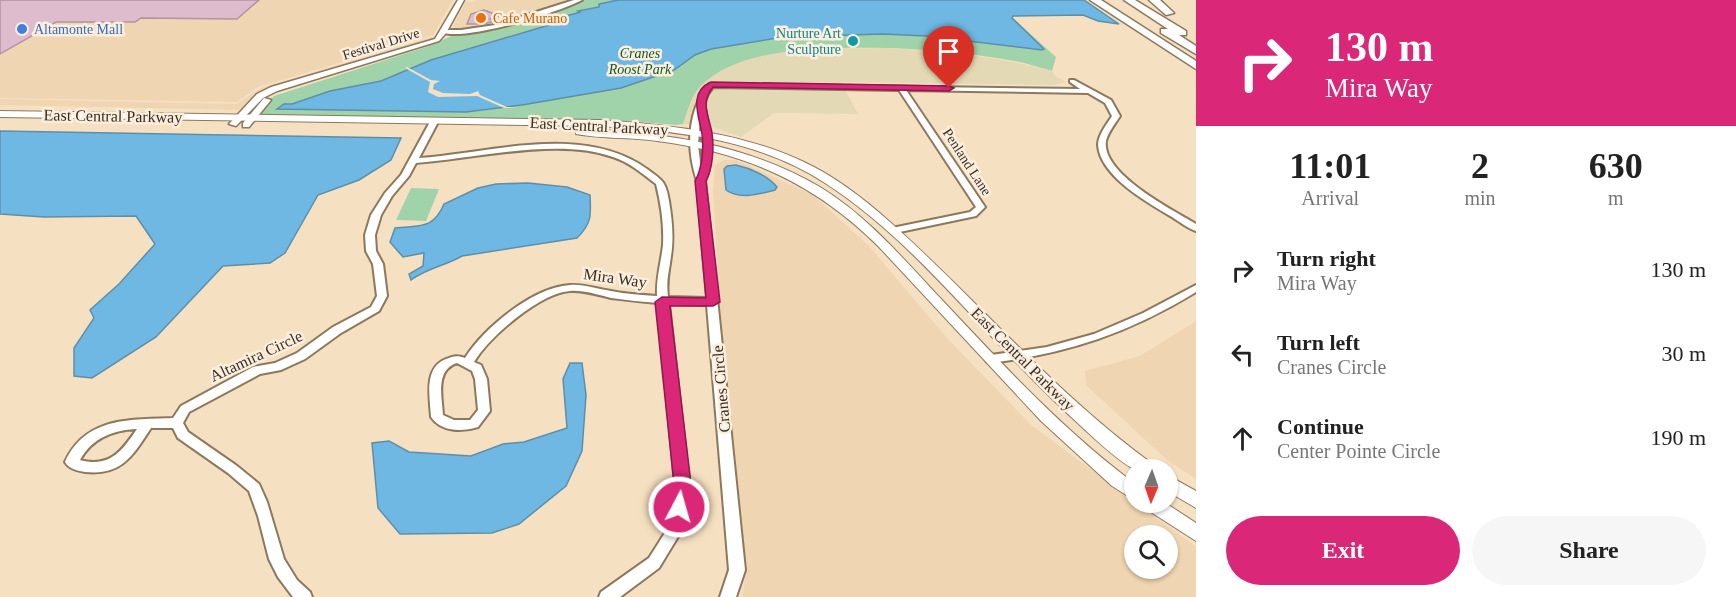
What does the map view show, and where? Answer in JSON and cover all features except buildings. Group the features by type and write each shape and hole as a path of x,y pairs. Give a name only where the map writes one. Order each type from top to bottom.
{"highway":[{"path":"1096,0 1196,66"},
{"path":"1115,0 1196,51"},
{"path":"1129,0 1196,42"},
{"path":"1147,0 1187,23"},
{"path":"1154,0 1169,13"}],"main road":[{"name":"East Central Parkway","path":"0,114 432,125 628,134 744,144 809,169 854,195 895,230 1074,410 1134,459"},
{"name":"East Central Parkway","path":"0,121 242,121"},
{"name":"East Central Parkway","path":"700,139 769,165 817,190 837,204 880,243 1057,428 1124,485"},
{"path":"1178,489 1196,500"},
{"path":"1166,513 1196,533"}],"street":[{"name":"Festival Drive","path":"242,121 270,97 288,86 437,40 444,32 461,0"},
{"path":"444,32 485,30 579,0"},
{"path":"1072,81 1108,102 1116,116 1101,141 1103,155 1115,173 1196,228"},
{"path":"700,139 701,98 711,85 1090,91"},
{"name":"Penland Lane","path":"895,230 973,214 981,207 901,88"},
{"path":"700,107 700,139"},
{"name":"Altamira Circle","path":"177,423 185,409 257,370 277,367 301,356 337,330 375,309 381,296 378,264 370,250 370,234 376,215 388,195 405,177 432,125"},
{"name":"Cranes Circle","path":"700,139 705,172 701,181"},
{"name":"Cranes Circle","path":"700,139 696,170 701,181 737,570 728,597"},
{"path":"413,161 532,148 579,148 613,154 630,162 660,183 666,206 667,260 661,280 662,302 682,484 675,530 654,563 607,597"},
{"name":"Mira Way","path":"468,362 490,334 518,312 544,296 565,288 662,302 713,302"},
{"path":"991,359 1021,356 1099,338 1159,311 1196,288"},
{"path":"458,359 468,362 477,368 481,380 484,411 474,424 455,427 437,417 436,374 440,366 447,361 458,359"},
{"path":"146,425 122,461 111,467 79,467 72,462 74,455 95,433 112,425 177,423 183,435 253,487 275,559 297,591 304,597"}],"shaded area":[{"name":"Altamonte Mall","path":"0,0 453,0 433,35 258,87 237,102 0,98"},
{"path":"455,0 458,0 440,32 433,39 265,94 248,110 0,105 0,99 237,104 261,88 435,36"},
{"path":"575,0 475,31 457,31 453,26 466,1"},
{"path":"724,160 736,160 813,195 867,244 948,339 1031,425 1124,494 1124,513 1150,513 1166,525 1124,525 1124,579 1178,579 1178,534 1196,547 1196,597 742,597 746,571 720,307 713,191 715,165"},
{"path":"1196,321 1196,479 1178,467 1178,459 1166,459 1086,385 1085,371 1140,356"}],"green space":[{"name":"Cranes Roost Park","path":"584,0 1003,0 1012,17 1056,57 1052,71 1019,62 977,55 893,48 801,51 760,58 725,70 700,87 692,99 683,124 677,125 626,121 263,115 259,111 274,96 426,47 454,35 486,32"},
{"path":"411,188 439,189 426,221 396,220"}],"sand":[{"path":"885,48 990,58 1052,71 1055,76 1066,82 1053,85 841,82 858,114 774,113 741,137 709,126 683,124 692,99 700,87 717,73 738,63 762,56 813,49"}],"water":[{"name":"Cranes Roost Park","path":"618,0 1084,0 1119,24 1098,21 1083,15 1013,16 1012,18 1044,49 1042,50 926,36 883,34 783,37 711,49 695,55 674,70 621,88 466,112 277,109 284,104 292,104 330,91 381,81 431,60 549,25 552,22 549,20"},
{"path":"0,131 401,138 391,160 359,180 318,195 285,253 270,263 223,266 156,337 92,378 74,376 74,348 94,318 90,310 119,284 155,244 136,216 44,217 0,214"},
{"path":"736,165 758,173 777,187 775,190 750,195 731,193 726,190 724,169 727,166"},
{"path":"528,183 567,187 590,195 586,228 577,238 462,256 411,280 409,274 423,266 424,253 403,257 390,242 395,228 425,225 435,218 444,204 478,188 496,184"},
{"path":"570,363 582,363 586,395 582,451 566,486 519,524 492,533 400,534 378,508 372,443 389,441 409,452 471,456 503,444 524,442 567,428 563,379"}],"pier":[{"path":"405,68 431,80 440,81 434,84 433,89 443,93 470,94 478,91 480,95 507,107 519,108 504,108 477,96 438,97 428,92 430,82"}],"place":[{"name":"Cafe Murano","path":"481,18"},
{"name":"Altamonte Mall","path":"22,29"},
{"name":"Nurture Art Sculpture","path":"853,41"}],"route":[{"path":"679,507 682,484 674,393 662,302 713,302 701,181 705,172 707,135 700,107 701,98 707,88 711,85 949,88"}]}
